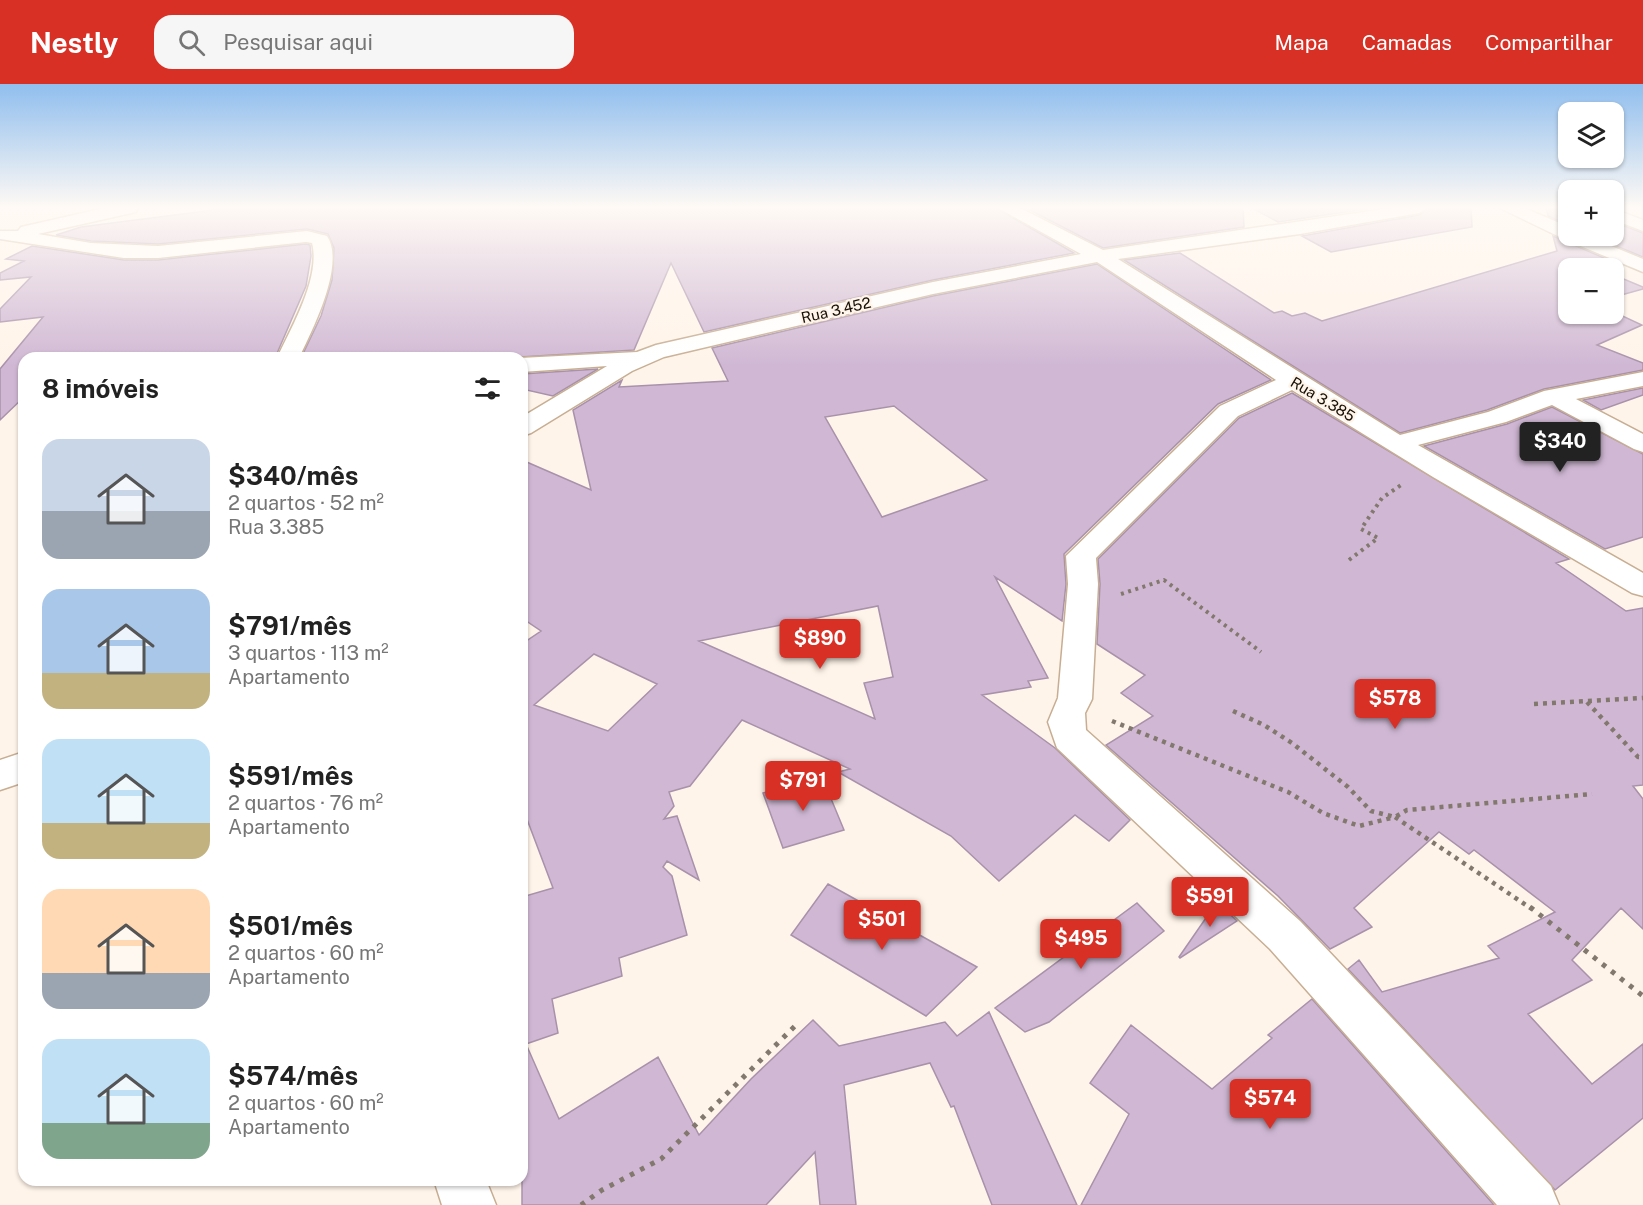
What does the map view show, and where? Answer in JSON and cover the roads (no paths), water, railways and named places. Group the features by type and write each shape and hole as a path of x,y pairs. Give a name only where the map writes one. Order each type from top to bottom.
{"street":[{"path":"290,352 321,276 323,260"},
{"name":"Rua 3.452","path":"528,424 638,358 922,290 1077,260"},
{"name":"Rua 3.385","path":"1107,260 1294,381 1442,471 1643,586"},
{"path":"528,364 638,358"},
{"path":"1398,443 1497,417 1553,396 1643,379"},
{"path":"1294,381 1256,396 1229,411 1081,556 1081,609 1075,699 1068,709 1065,723 1070,738 1285,935 1532,1205"},
{"path":"1553,396 1643,444"},
{"path":"462,1186 469,1205"}]}
